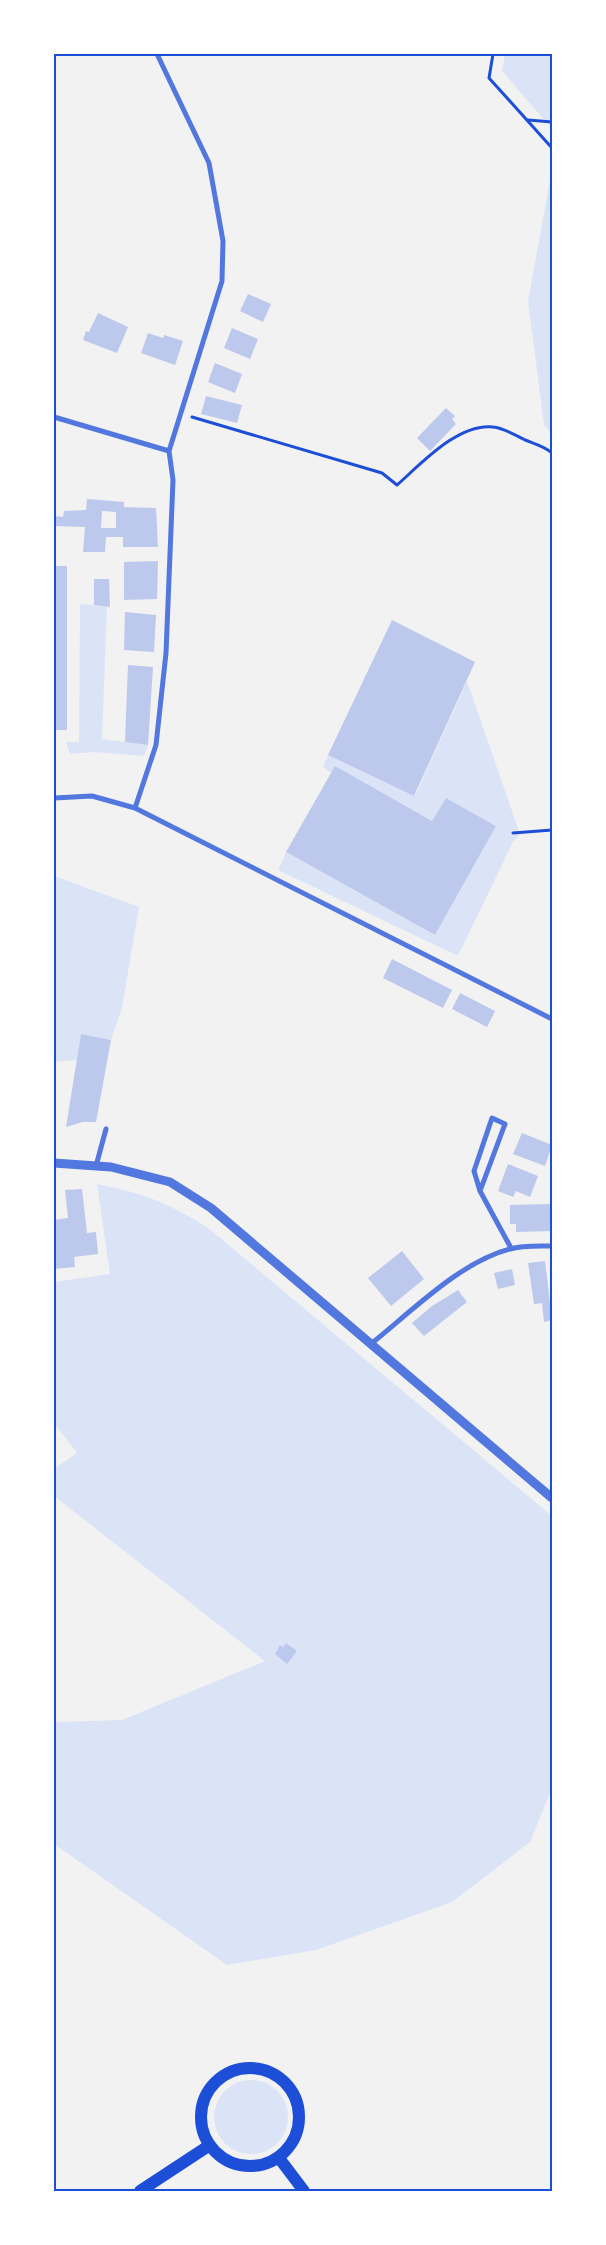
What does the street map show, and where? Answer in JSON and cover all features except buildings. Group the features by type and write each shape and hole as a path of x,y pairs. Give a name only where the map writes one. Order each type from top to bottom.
{"main road":[{"path":"243,2068 259,2068 275,2074 288,2084 297,2099 300,2115 298,2132 290,2147 279,2158 264,2165 249,2167 234,2164 220,2156 210,2145 202,2130 200,2114 204,2097 214,2083 227,2073 243,2068"},
{"path":"140,2191 210,2145"},
{"path":"279,2158 304,2191"}],"street":[{"path":"135,808 156,744 166,653 173,480 169,451 222,281 223,241 208,163 157,54"},
{"path":"54,417 169,451"},
{"path":"54,798 92,796 135,808 552,1019"},
{"path":"480,1191 505,1124 492,1118 474,1170 480,1191 511,1248"},
{"path":"96,1166 106,1129"},
{"path":"54,1162 111,1167 170,1182 211,1208 552,1498"},
{"path":"372,1344 430,1295 480,1260 511,1248 552,1246"}],"path":[{"path":"493,54 490,78 552,148"},
{"path":"528,120 552,122"},
{"path":"192,417 382,473 397,485 445,443 474,430 492,426 504,429 544,446 552,453"},
{"path":"513,833 552,830"}],"shaded area":[{"path":"505,54 552,54 552,129 502,71"},
{"path":"550,180 552,180 552,434 544,425 528,301"},
{"path":"80,604 107,606 102,739 148,745 144,756 95,752 70,754 66,742 79,742"},
{"path":"467,681 520,834 513,842 458,956 278,870 286,852 435,935 496,826 446,798 432,821 335,767 331,773 323,767 328,755 415,796"},
{"path":"54,876 139,907 122,1008 111,1040 81,1034 77,1060 54,1062"},
{"path":"97,1184 128,1191 154,1200 179,1211 207,1227 552,1516 552,1788 530,1842 452,1902 316,1950 227,1965 54,1844 54,1722 122,1720 265,1661 54,1496 54,1469 77,1453 54,1423 54,1282 110,1274"},
{"path":"251,2080 265,2083 277,2091 285,2103 288,2117 285,2131 277,2143 265,2151 251,2154 237,2151 225,2143 217,2131 214,2117 217,2103 225,2091 237,2083"}]}
